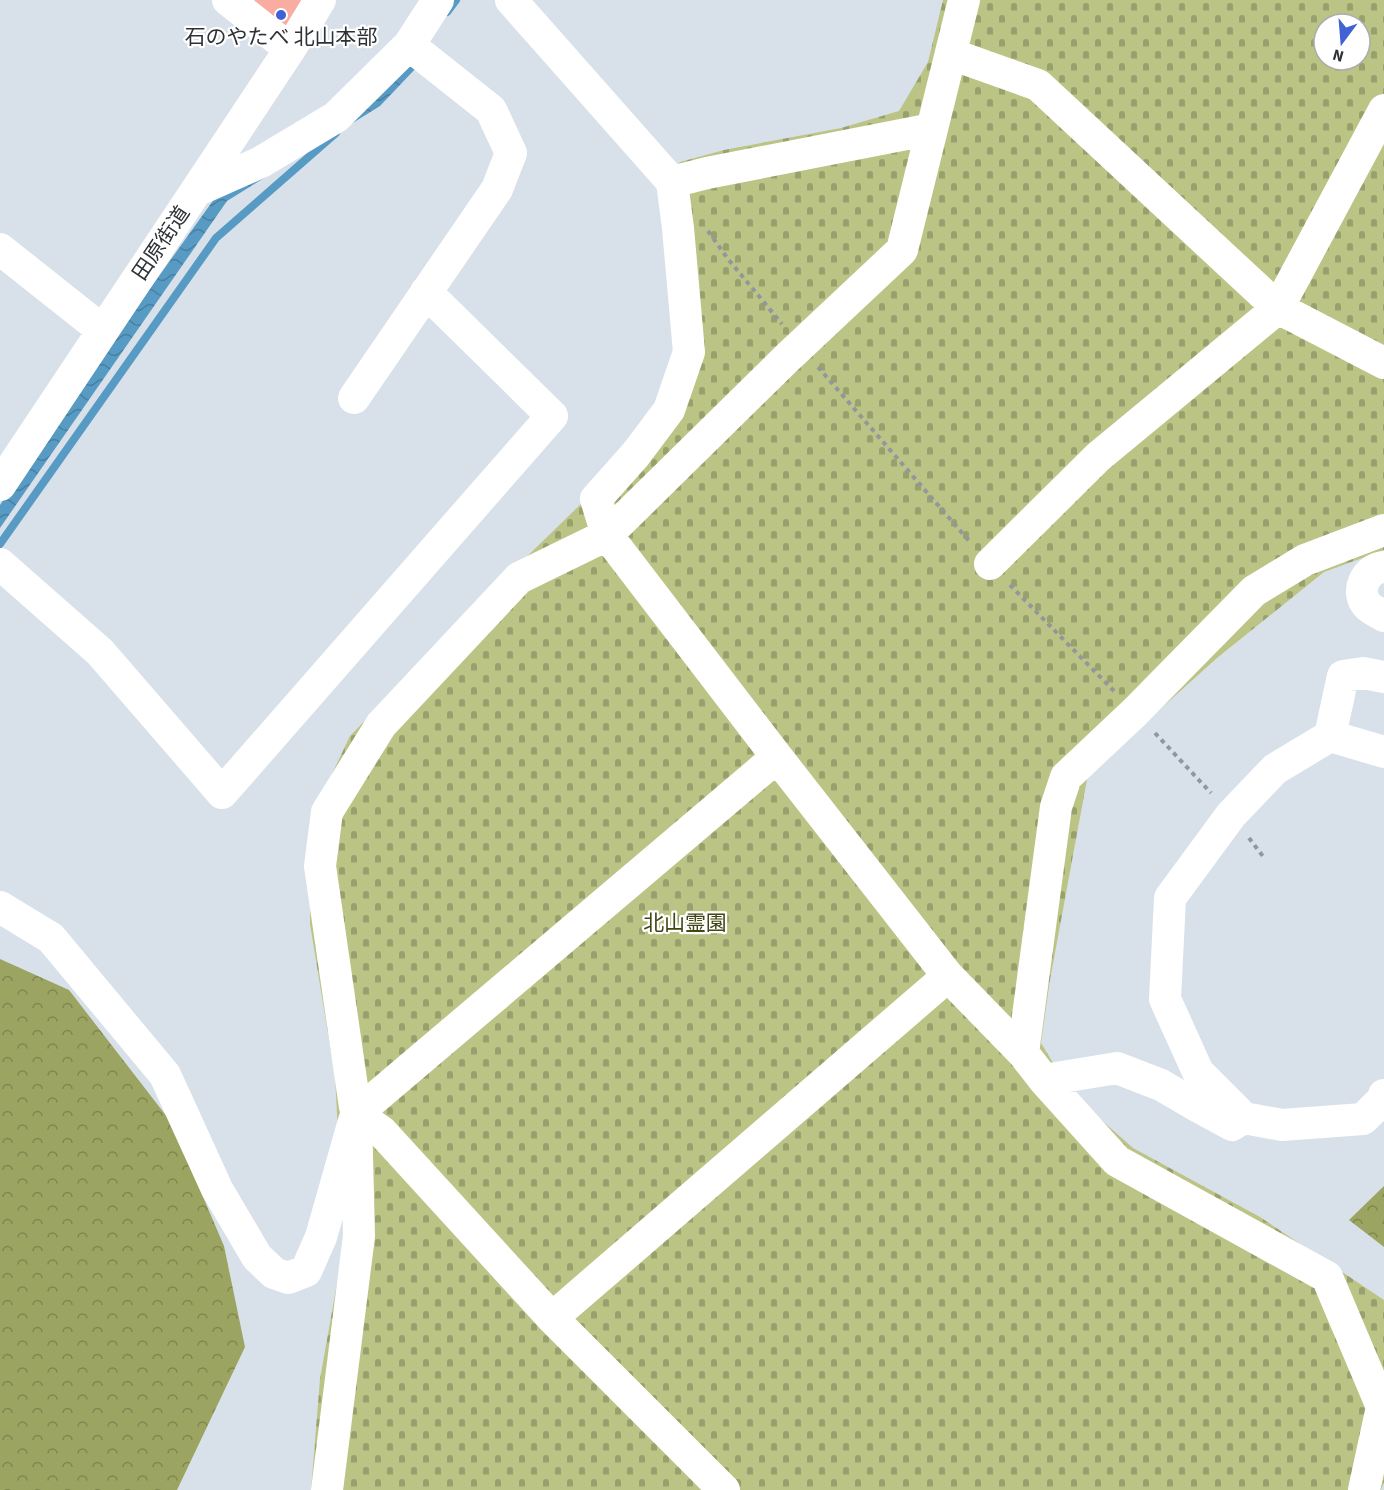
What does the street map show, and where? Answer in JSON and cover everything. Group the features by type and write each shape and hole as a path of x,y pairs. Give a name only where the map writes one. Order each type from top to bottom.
{"street":[{"path":"228,0 290,49"},
{"name":"田原街道","path":"0,485 290,49 320,0"},
{"path":"196,191 261,162 336,117 409,45 438,0"},
{"path":"511,0 672,182 689,352 669,410 636,454 596,499 607,536 948,976 1023,1053 1044,1080 1117,1161 1327,1277 1382,1407 1364,1490"},
{"path":"327,1490 359,1236 356,1114 320,866 327,812 381,725 519,578 607,536 800,346 902,250 964,0"},
{"path":"354,398 496,189 511,153 491,110 409,45"},
{"path":"951,54 1038,85 1278,308 1384,363"},
{"path":"990,564 1098,457 1278,308 1384,110"},
{"path":"672,182 707,172 932,129"},
{"path":"0,249 102,330"},
{"path":"0,564 100,652 222,794 552,416 426,292"},
{"path":"1023,1053 1056,807 1066,777 1135,712 1254,591 1305,560 1384,530"},
{"path":"1384,567 1376,568 1365,578 1361,593 1367,605 1384,616"},
{"path":"1384,677 1363,674 1343,676 1330,736 1275,769 1231,815 1170,898 1165,999 1198,1072 1244,1118 1282,1125 1363,1119 1384,1095"},
{"path":"1330,736 1384,752"},
{"path":"0,907 51,938 165,1075 217,1189 257,1257 274,1273 288,1278 306,1271 321,1237 356,1114 777,757"},
{"path":"552,1318 948,976"},
{"path":"1044,1080 1117,1068 1161,1084 1232,1125 1244,1118"},
{"path":"356,1114 382,1131 552,1318 724,1490"}],"path":[{"path":"707,230 800,346 990,564 1135,712 1231,815"}],"green space":[{"name":"北山霊園","path":"943,0 1384,0 1384,550 1324,572 1217,658 1088,774 1050,980 1041,1043 1072,1094 1133,1148 1260,1217 1384,1300 1384,1482 1381,1490 311,1490 320,1379 344,1244 335,1076 310,924 311,818 350,736 462,620 585,500 669,388 678,312 660,184 680,162 724,150 841,128 899,111 928,62"},
{"path":"0,959 69,990 171,1122 224,1246 245,1347 177,1490 0,1490"},
{"path":"1384,1186 1384,1247 1349,1220"}],"water":[{"path":"408,62 418,66 380,106 227,201 0,528 0,505 81,385 217,195"}],"building":[{"name":"石のやたべ 北山本部","path":"246,0 306,0 286,30"}],"waterway":[{"path":"447,12 456,0"},
{"path":"0,544 216,238 336,133"}],"place":[{"name":"石のやたべ 北山本部","path":"281,15"}]}
